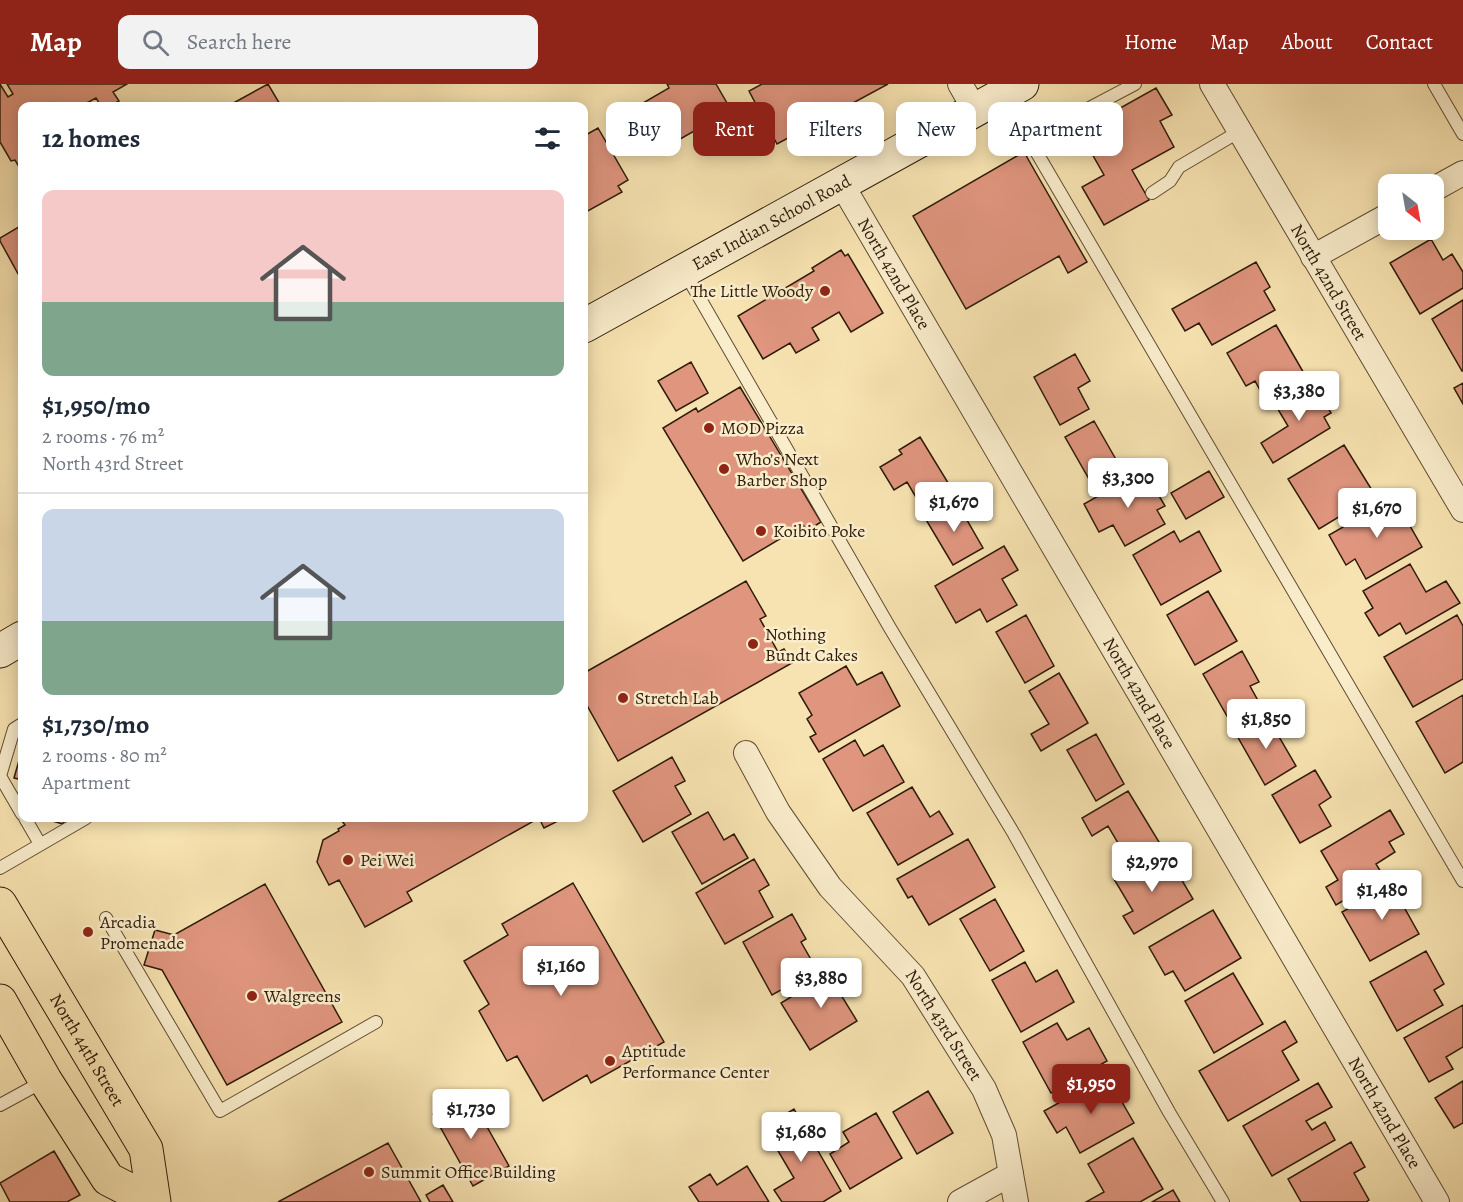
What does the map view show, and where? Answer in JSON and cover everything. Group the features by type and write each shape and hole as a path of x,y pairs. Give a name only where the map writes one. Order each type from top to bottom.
{"main road":[{"name":"East Indian School Road","path":"588,324 841,183 968,97 1012,89"},
{"path":"0,651 18,640"},
{"name":"North 44th Street","path":"0,904 146,1149 154,1202"},
{"name":"North 44th Street","path":"1,1006 108,1179 154,1202"}],"street":[{"name":"North 42nd Street","path":"1212,84 1463,510"},
{"path":"1444,183 1463,173"},
{"name":"North 42nd Place","path":"841,183 1437,1202"},
{"path":"1313,257 1378,221"},
{"name":"North 43rd Street","path":"746,753 778,812 830,887 913,976 984,1089 1005,1135 1016,1202"},
{"path":"960,1202 1011,1174"}],"lane":[{"path":"1101,102 1135,84"},
{"path":"1434,84 1463,134"},
{"path":"1152,193 1170,181 1179,167 1240,131"},
{"path":"1038,156 1463,881"},
{"path":"683,270 890,628 1014,834 1169,1112 1223,1202"},
{"path":"18,726 14,729 0,776 18,806"},
{"path":"27,822 40,844"},
{"path":"0,868 79,822"},
{"path":"106,918 220,1111 376,1022"},
{"path":"0,1105 45,1080"}],"building":[{"path":"0,84 8,97 13,94 7,84 127,84 113,92 119,101 117,102 98,102 96,98 88,102 18,102 18,165 15,160 11,161 0,142"},
{"path":"268,84 279,102 235,102"},
{"path":"667,84 716,84 726,102 693,102 693,132 681,139 681,102 645,102 669,88"},
{"path":"762,84 888,84 855,102 787,102 787,139 777,144 775,140 775,102 755,102 749,91"},
{"path":"1156,88 1172,115 1160,121 1174,147 1132,170 1149,200 1104,225 1082,187 1104,175 1093,156 1123,156 1123,106"},
{"path":"598,128 606,142 606,156 614,156 628,180 618,186 622,192 588,211 588,134"},
{"path":"1017,156 1026,156 1087,262 1068,273 1059,256 966,309 913,216"},
{"path":"18,227 18,274 0,241 0,238"},
{"path":"1432,240 1443,260 1452,254 1463,272 1463,288 1420,314 1390,263"},
{"name":"The Little Woody","path":"841,250 845,256 848,254 883,313 851,332 839,312 812,328 819,340 796,353 790,343 763,359 738,316 814,271 812,268"},
{"path":"1256,262 1270,287 1264,291 1275,310 1212,345 1199,323 1185,331 1172,309"},
{"path":"1463,300 1463,371 1462,371 1432,319"},
{"path":"1276,325 1305,375 1265,399 1255,381 1246,386 1227,353"},
{"path":"1075,354 1090,381 1078,388 1089,409 1060,425 1034,377"},
{"path":"691,362 708,393 676,411 658,381"},
{"path":"1313,382 1331,413 1324,417 1330,428 1273,463 1261,443 1288,426 1276,406"},
{"path":"1463,383 1463,404 1454,388"},
{"path":"740,387 821,522 807,531 803,525 743,561 663,428 696,408 698,412"},
{"path":"1094,421 1122,470 1093,486 1065,437"},
{"path":"920,437 950,486 920,504 907,482 894,490 880,467 902,454 899,450"},
{"path":"1344,445 1375,495 1319,529 1288,479"},
{"path":"1144,470 1165,506 1157,510 1165,524 1125,546 1113,525 1099,532 1084,504"},
{"path":"1209,471 1224,497 1186,519 1171,493"},
{"path":"1394,498 1422,547 1366,579 1355,559 1346,565 1329,535"},
{"path":"956,501 983,548 953,565 925,518"},
{"path":"1174,531 1180,542 1199,531 1221,571 1161,605 1133,555"},
{"path":"1004,546 1018,570 1002,579 1017,605 987,622 980,609 956,623 935,586"},
{"path":"1410,564 1426,592 1446,581 1460,603 1406,634 1400,623 1379,636 1365,613 1373,608 1363,591"},
{"path":"746,581 766,616 760,619 778,652 784,649 792,663 618,761 588,707 588,671"},
{"path":"1208,591 1237,641 1195,665 1167,615"},
{"path":"1026,615 1054,666 1025,683 996,632"},
{"path":"1457,615 1463,626 1463,679 1413,707 1384,657"},
{"path":"1242,651 1259,682 1250,686 1261,706 1231,723 1203,674"},
{"path":"846,666 857,685 882,672 900,706 819,752 810,737 816,734 807,719 812,715 799,693"},
{"path":"1059,673 1088,723 1041,751 1031,734 1049,724 1029,691"},
{"path":"1463,695 1463,762 1445,773 1416,722"},
{"path":"1267,716 1296,766 1265,785 1236,734"},
{"path":"1096,734 1124,784 1096,801 1067,750"},
{"path":"855,740 864,756 883,745 904,782 853,811 823,759"},
{"path":"672,757 685,781 675,786 691,814 643,842 613,791"},
{"path":"18,764 18,779 14,778"},
{"path":"1315,770 1331,797 1319,805 1331,826 1300,843 1272,795"},
{"path":"912,787 930,817 939,811 953,834 898,865 867,813"},
{"path":"1128,791 1159,842 1128,860 1108,826 1092,836 1082,818"},
{"path":"1390,810 1404,834 1389,842 1395,852 1376,864 1384,877 1336,905 1326,887 1338,880 1321,851"},
{"path":"708,812 724,840 734,834 748,858 702,884 672,832"},
{"path":"343,822 532,822 407,892 412,901 365,927 339,880 329,885 317,862 323,840 345,825"},
{"path":"541,822 556,822 544,828"},
{"path":"968,839 995,887 929,925 912,896 908,898 897,879"},
{"path":"1153,857 1159,867 1170,860 1193,899 1134,934 1123,916 1133,911 1114,879"},
{"path":"754,859 769,885 759,891 773,917 725,944 696,893"},
{"path":"1400,880 1413,902 1404,907 1419,934 1370,961 1342,912"},
{"path":"573,883 664,1042 591,1083 587,1075 543,1101 517,1056 507,1061 479,1011 489,1004 464,961 508,935 502,924"},
{"name":"Walgreens","path":"265,884 342,1022 227,1085 162,970 144,965 155,930 174,935"},
{"path":"995,899 1024,951 990,971 960,919"},
{"path":"1213,910 1241,958 1185,991 1173,971 1165,975 1149,947"},
{"path":"792,914 806,939 801,942 817,970 772,995 743,942"},
{"path":"1426,951 1444,984 1434,990 1443,1005 1397,1031 1370,982"},
{"path":"1025,962 1036,982 1057,970 1074,1002 1021,1032 992,980"},
{"path":"840,967 852,988 841,995 857,1021 810,1050 781,1003"},
{"path":"1233,973 1263,1024 1214,1053 1185,1001"},
{"path":"1463,1005 1463,1047 1446,1057 1453,1069 1429,1082 1404,1038"},
{"path":"1285,1021 1297,1042 1282,1051 1299,1080 1228,1121 1199,1071"},
{"path":"1057,1023 1067,1040 1089,1028 1107,1061 1051,1093 1023,1042"},
{"path":"1107,1076 1134,1123 1080,1153 1066,1127 1057,1133 1044,1111"},
{"path":"1463,1081 1463,1123 1454,1128 1435,1098"},
{"path":"1318,1083 1332,1107 1306,1121 1312,1130 1325,1122 1335,1140 1272,1176 1243,1126"},
{"path":"928,1091 953,1133 917,1154 893,1112"},
{"path":"468,1093 509,1166 473,1186 433,1114"},
{"path":"794,1109 841,1191 823,1202 782,1202 774,1190 794,1178 764,1127"},
{"path":"876,1113 902,1158 850,1189 830,1154 849,1142 843,1132"},
{"path":"1133,1138 1163,1189 1140,1202 1086,1202 1104,1192 1088,1164"},
{"path":"1351,1142 1365,1167 1354,1173 1369,1200 1366,1202 1301,1202 1288,1179"},
{"name":"Summit Office Building","path":"388,1143 421,1202 278,1202"},
{"path":"54,1151 80,1195 67,1202 10,1202 0,1183"},
{"path":"747,1166 769,1202 699,1202 689,1187 710,1174 717,1185"},
{"path":"443,1185 453,1202 430,1202 426,1195"},
{"path":"1173,1190 1180,1202 1152,1202"}],"place":[{"name":"The Little Woody","path":"825,291"},
{"name":"MOD Pizza","path":"709,428"},
{"name":"Who’s Next Barber Shop","path":"724,469"},
{"name":"Koibito Poke","path":"761,531"},
{"name":"Nothing Bundt Cakes","path":"753,644"},
{"name":"Stretch Lab","path":"623,698"},
{"name":"Pei Wei","path":"348,860"},
{"name":"Arcadia Promenade","path":"88,932"},
{"name":"Walgreens","path":"252,996"},
{"name":"Aptitude Performance Center","path":"610,1061"},
{"name":"Summit Office Building","path":"369,1172"}]}
